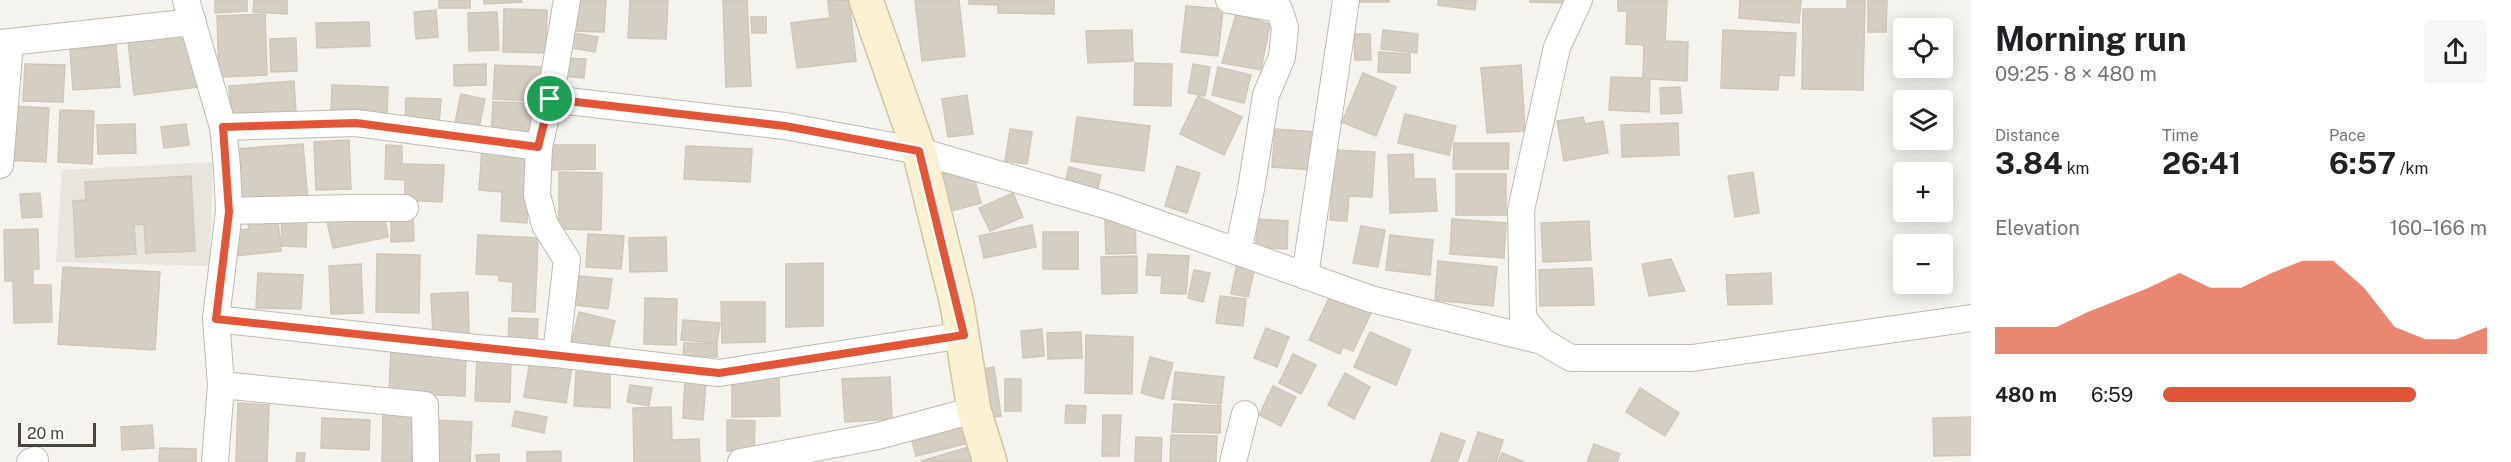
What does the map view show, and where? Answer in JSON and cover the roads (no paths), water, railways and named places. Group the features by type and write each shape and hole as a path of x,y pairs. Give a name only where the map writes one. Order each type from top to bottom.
{"main road":[{"path":"866,0 919,151 964,335 974,410 990,462"}],"street":[{"path":"556,354 567,260 545,225 537,195 538,147 550,99 567,0"},
{"path":"1229,0 1279,9 1286,27 1282,57 1266,95 1238,252"},
{"path":"1305,276 1346,0"},
{"path":"1579,0 1557,47 1521,210 1523,318 1542,340 1571,358 1692,358 1971,318"},
{"path":"0,165 5,43 190,11 223,127 229,212 216,319 221,385 215,462"},
{"path":"550,99 785,126 919,151 1112,207 1371,299 1542,340"},
{"path":"223,127 356,123 538,147"},
{"path":"229,212 405,208"},
{"path":"216,319 719,373 964,335"},
{"path":"221,385 425,405 426,462"},
{"path":"750,461 878,436 974,410"},
{"path":"1233,462 1245,414"}]}
